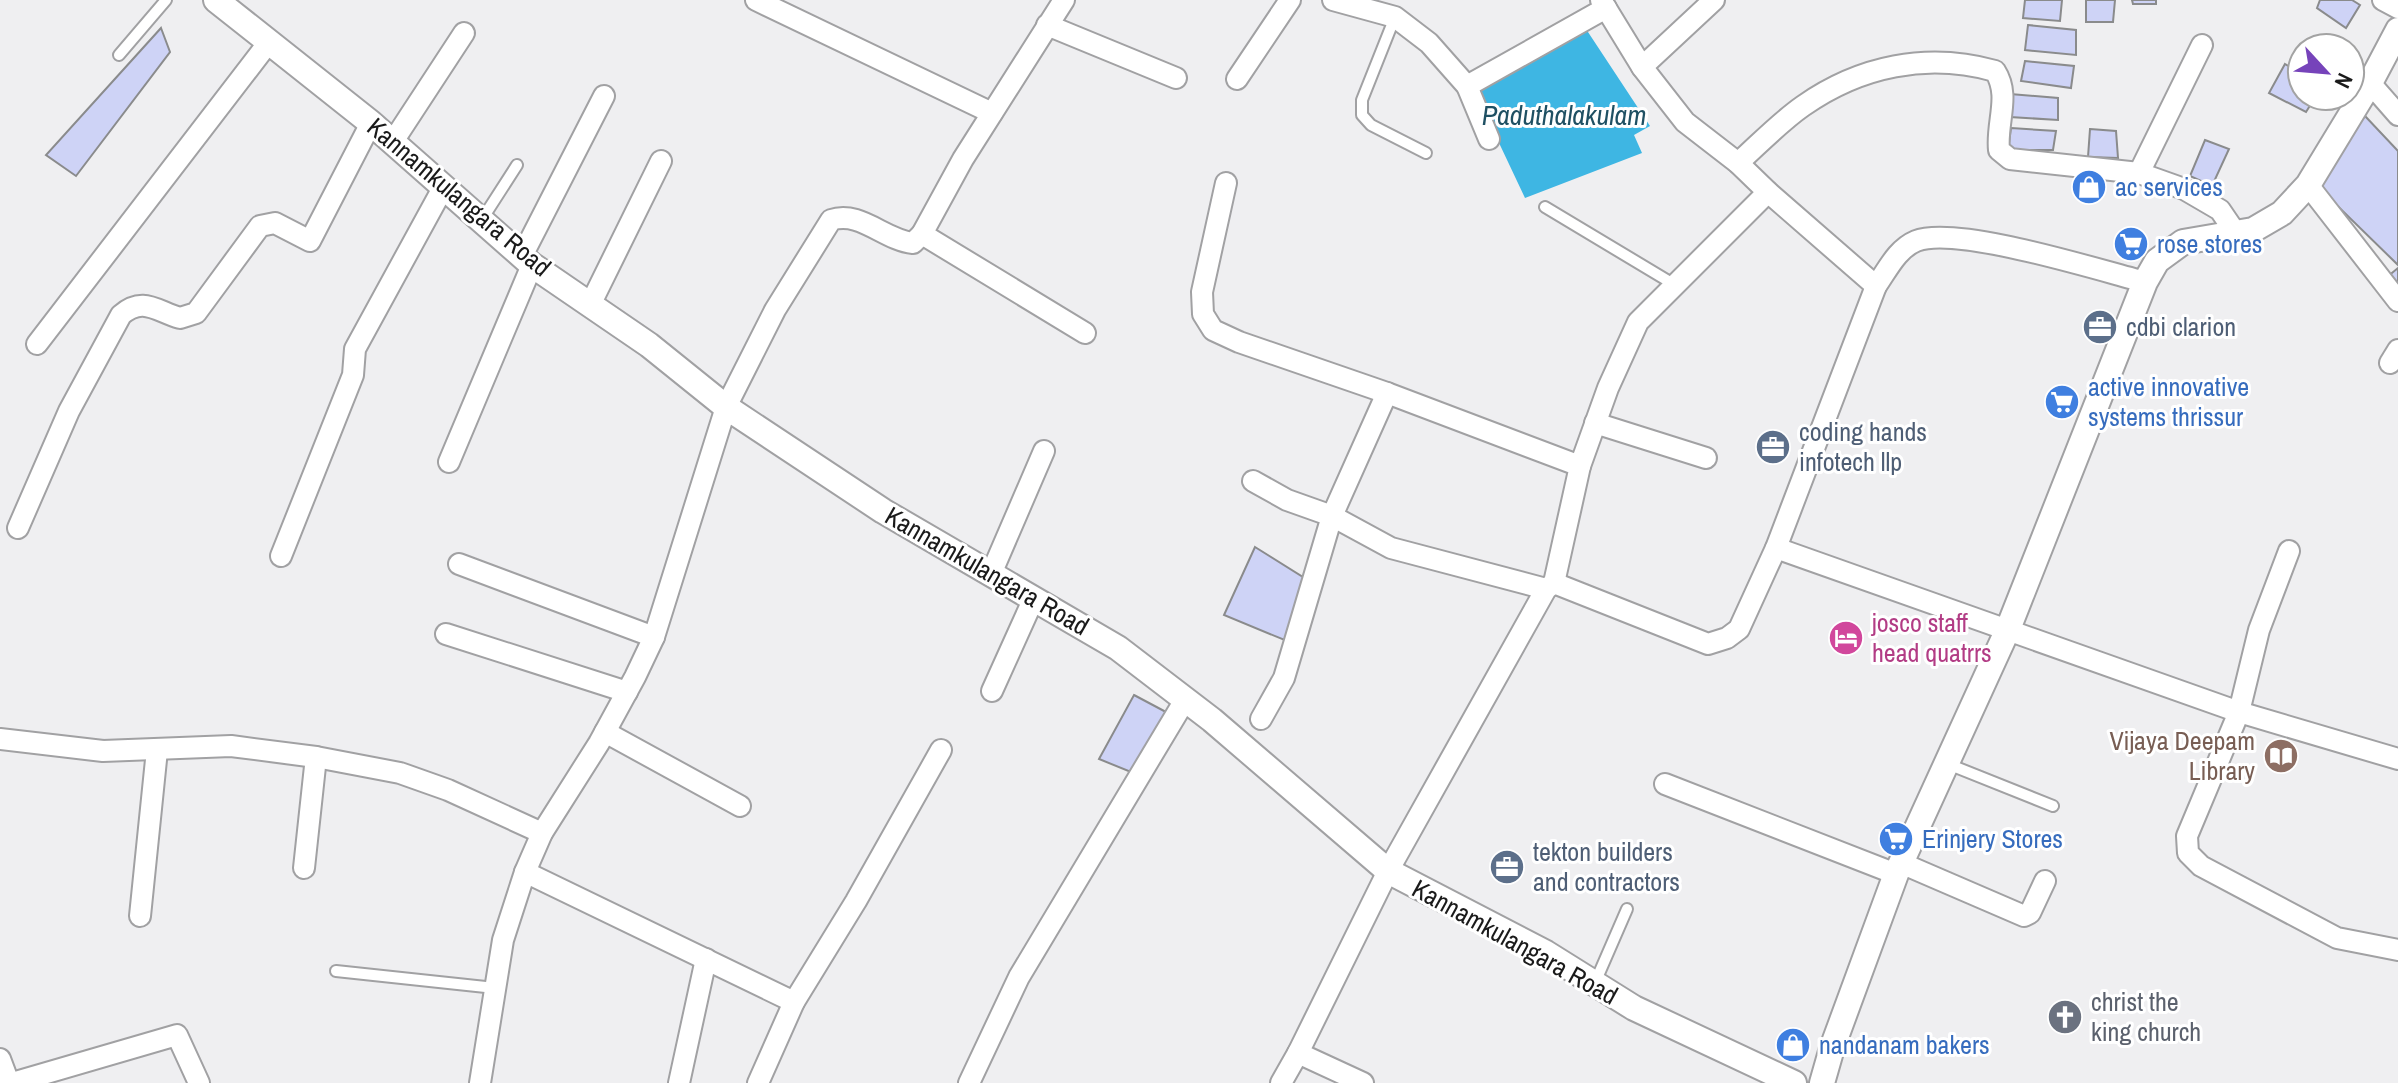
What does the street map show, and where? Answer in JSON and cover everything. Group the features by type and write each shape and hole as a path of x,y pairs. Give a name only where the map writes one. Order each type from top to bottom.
{"street":[{"name":"Kannamkulangara Road","path":"216,0 371,123 527,260 591,303 726,407 883,511 1118,648 1185,700 1388,871 1546,953 1634,1008 1794,1083"},
{"path":"756,0 992,113"},
{"path":"480,1083 503,940 525,872 542,833 605,732 654,637 726,407 775,310 831,220 851,217 902,242 913,243 922,234 992,113 1064,0"},
{"path":"1237,79 1290,0"},
{"path":"1333,0 1395,17 1429,43 1467,86 1489,139"},
{"path":"1642,67 1714,0"},
{"path":"2383,0 2398,8"},
{"path":"1467,86 1603,4 1642,67 1685,122 1738,163 1876,286"},
{"path":"1047,25 1176,78"},
{"path":"1822,1083 1898,868 2008,629 2145,282 2157,261 2183,242 2253,230 2282,213 2308,185 2398,30"},
{"path":"392,143 464,33"},
{"path":"37,344 269,42"},
{"path":"2139,173 2202,45"},
{"path":"1738,163 1802,106 1860,75 1905,63 1976,66 1995,71 2004,86 1999,150 2010,159 2139,173 2184,189 2220,210 2235,232"},
{"path":"2370,83 2398,115"},
{"path":"449,462 527,260 604,96"},
{"path":"18,528 69,411 121,315 130,307 141,304 180,318 196,313 260,226 275,223 310,241 371,123"},
{"path":"591,303 661,161"},
{"path":"1226,183 1202,292 1203,314 1213,330 1580,466"},
{"path":"2308,185 2398,301"},
{"path":"281,556 353,375 355,349 443,188"},
{"path":"1281,1083 1388,871 1550,586 1580,466 1623,351 1638,322 1768,192"},
{"path":"922,234 1085,333"},
{"path":"1253,481 1287,500 1332,516 1391,548 1550,586 1708,644 1727,638 1739,629 1776,548 1876,286 1902,248 1919,240 1949,236 2052,257 2145,282"},
{"path":"1261,719 1284,678 1332,516 1387,393"},
{"path":"1595,423 1706,458"},
{"path":"991,574 1044,451"},
{"path":"1776,548 2239,712 2398,759"},
{"path":"2289,551 2259,630 2239,712 2187,836 2188,853 2201,866 2308,925 2337,938 2398,950"},
{"path":"459,564 654,637"},
{"path":"992,691 1034,598"},
{"path":"446,634 627,692"},
{"path":"969,1083 1019,977 1185,700"},
{"path":"605,732 740,806"},
{"path":"0,739 103,751 231,746 316,757 400,773 448,790 542,833"},
{"path":"140,916 157,750"},
{"path":"758,1083 794,1002 856,901 941,750"},
{"path":"304,868 316,757"},
{"path":"1665,784 2024,916 2030,913 2045,881"},
{"path":"525,872 794,1002"},
{"path":"679,1083 706,959"},
{"path":"0,1059 10,1083 177,1035 199,1083"},
{"path":"1298,1053 1363,1083"}],"lane":[{"path":"119,55 166,0"},
{"path":"1395,17 1362,100 1362,115 1371,125 1426,153"},
{"path":"481,221 517,165"},
{"path":"1545,207 1675,285"},
{"path":"1946,764 2053,806"},
{"path":"1594,985 1627,909"},
{"path":"336,971 495,988"}],"water":[{"name":"Paduthalakulam","path":"1586,29 1650,126 1634,135 1642,153 1525,198 1475,92"}],"building":[{"path":"2025,0 2062,0 2060,21 2023,18"},
{"path":"2086,0 2115,0 2113,22 2086,22"},
{"path":"2132,0 2156,0 2156,4 2133,4"},
{"path":"2320,0 2352,0 2360,5 2346,28 2317,8"},
{"path":"2028,25 2076,30 2076,55 2025,50"},
{"path":"161,28 170,52 76,176 46,155"},
{"path":"2025,61 2074,66 2071,88 2021,81"},
{"path":"2285,64 2286,102 2269,93"},
{"path":"2010,94 2058,98 2058,120 2010,117"},
{"path":"2365,116 2398,151 2398,265 2315,184"},
{"path":"2011,128 2056,131 2053,150 2008,150"},
{"path":"2090,129 2116,131 2118,158 2088,157"},
{"path":"2205,140 2229,149 2212,186 2190,176"},
{"path":"2398,268 2398,287 2387,277"},
{"path":"1255,547 1306,579 1287,641 1224,615"},
{"path":"1134,695 1166,712 1131,772 1099,759"}],"place":[{"name":"ac services","path":"2089,187"},
{"name":"rose stores","path":"2131,244"},
{"name":"cdbi clarion","path":"2100,327"},
{"name":"active innovative systems thrissur","path":"2062,402"},
{"name":"coding hands infotech llp","path":"1773,447"},
{"name":"josco staff head quatrrs","path":"1846,638"},
{"name":"Vijaya Deepam Library","path":"2281,756"},
{"name":"Erinjery Stores","path":"1896,839"},
{"name":"tekton builders and contractors","path":"1507,867"},
{"name":"christ the king church","path":"2065,1017"},
{"name":"nandanam bakers","path":"1793,1045"}]}
